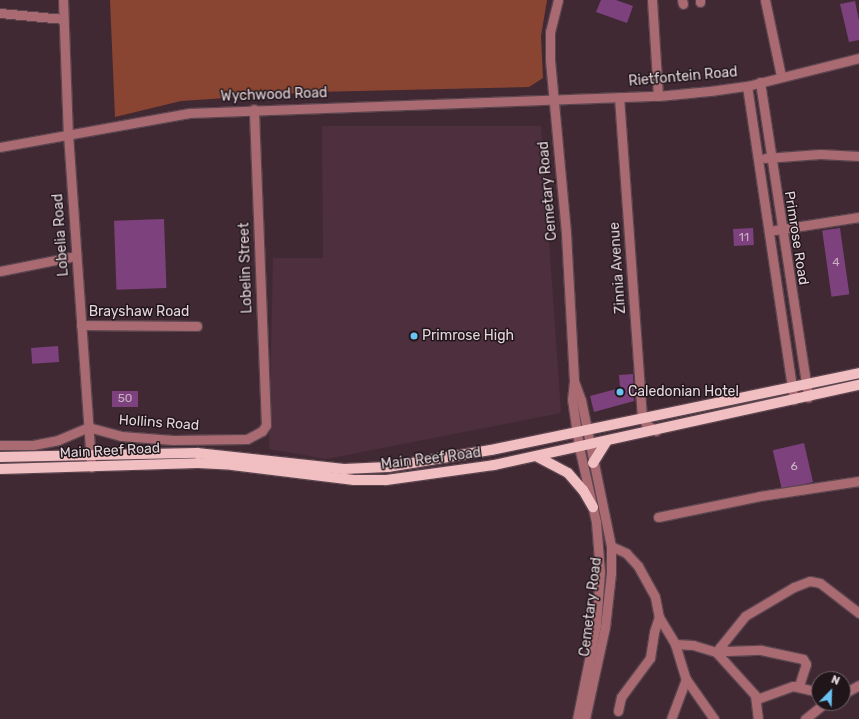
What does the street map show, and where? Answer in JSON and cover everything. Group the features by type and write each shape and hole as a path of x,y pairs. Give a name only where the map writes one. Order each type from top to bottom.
{"main road":[{"name":"Main Reef Road","path":"0,457 197,453 344,468 368,469 425,463 859,373"},
{"name":"Main Reef Road","path":"0,469 205,463 354,480 386,480 510,462 859,385"},
{"path":"594,463 598,452 606,442"},
{"path":"507,446 510,462"},
{"path":"536,456 568,473 583,490 593,507"}],"street":[{"name":"Lobelia Road","path":"62,0 68,134 91,467"},
{"name":"Cemetary Road","path":"558,0 550,32 553,99 566,226 574,381 580,394 581,430 600,545 600,593 590,658 577,719"},
{"path":"652,0 658,96"},
{"path":"766,0 781,76"},
{"path":"0,13 63,19"},
{"name":"Rietfontein Road","path":"553,99 658,96 747,86 781,76 859,58"},
{"name":"Primrose Road","path":"760,82 780,228 808,397"},
{"name":"Primrose Road","path":"747,86 794,400"},
{"name":"Zinnia Avenue","path":"619,97 642,417"},
{"name":"Wychwood Road","path":"0,147 188,113 254,109 553,99"},
{"name":"Lobelin Street","path":"254,109 266,425"},
{"path":"758,159 820,154 859,156"},
{"path":"768,231 859,217"},
{"path":"0,272 76,256"},
{"name":"Brayshaw Road","path":"81,325 197,326"},
{"path":"787,352 800,351"},
{"path":"642,417 646,424 656,431"},
{"name":"Hollins Road","path":"88,427 121,436 173,440 229,440 254,437 266,425"},
{"path":"0,445 33,445 52,441 88,427"},
{"name":"Cemetary Road","path":"584,446 594,463 611,546 611,573 605,627 585,719"},
{"path":"658,517 760,496 859,481"},
{"path":"611,546 626,553 638,566 655,597 659,616 675,644 686,679 714,719"},
{"path":"718,649 745,616 805,582 820,583 859,613"},
{"path":"618,711 621,697 650,658 655,628 659,616"},
{"path":"675,644 693,645 727,651 761,650 802,659 806,664 799,686"},
{"path":"718,649 757,699 758,719"},
{"path":"671,719 686,679"},
{"path":"757,699 779,689 799,686 811,690"},
{"path":"805,719 815,711"}],"shaded area":[{"path":"110,0 547,0 541,36 543,78 529,87 314,92 181,101 115,117"},
{"name":"Primrose High","path":"322,126 541,126 561,413 326,459 269,449 273,258 323,258"}],"building":[{"path":"601,0 616,0 633,6 627,23 596,12"},
{"path":"855,1 859,21 859,40 849,42 840,4"},
{"path":"164,219 166,288 116,290 114,221"},
{"path":"753,228 754,245 734,246 733,229"},
{"path":"840,228 849,294 831,297 822,231"},
{"path":"58,346 59,362 32,364 31,348"},
{"name":"Caledonian Hotel","path":"633,374 634,401 594,412 590,396 620,388 619,375"},
{"path":"112,391 138,391 138,407 112,407"},
{"path":"804,443 813,482 782,489 773,450"}],"place":[{"name":"Primrose High","path":"414,336"},
{"name":"Caledonian Hotel","path":"620,392"}]}
